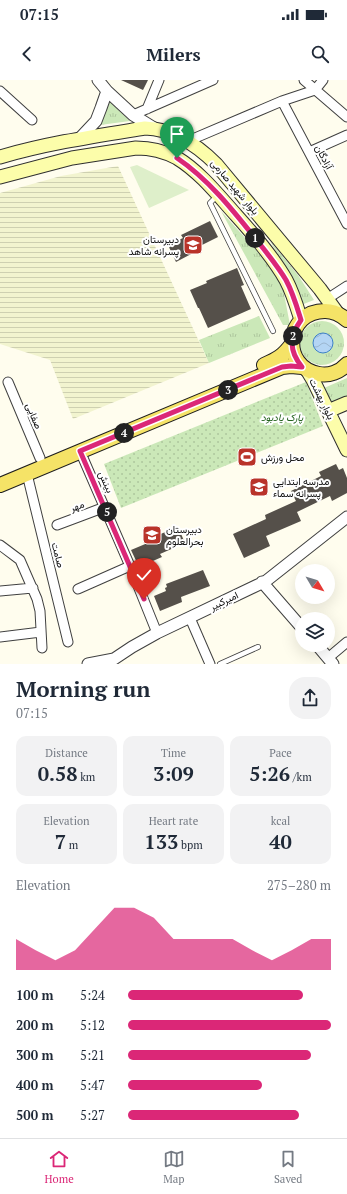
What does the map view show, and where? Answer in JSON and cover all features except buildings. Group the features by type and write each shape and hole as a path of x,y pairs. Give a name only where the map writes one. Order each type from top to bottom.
{"main road":[{"name":"بلوار شهید صارمی","path":"0,157 80,138 145,128 154,128 188,141 206,154 216,164 327,299 345,318"},
{"name":"بلوار شهید صارمی","path":"0,177 72,158 136,148 147,148 164,152 177,158 188,165 218,194 277,265 293,295 301,320"},
{"path":"305,368 297,360 293,353 292,344 294,331 301,320 309,314 318,311 328,311 345,318"},
{"path":"0,475 278,360 285,354 292,344"},
{"path":"0,485 282,367 291,366 305,368 319,374 331,374 347,364"},
{"name":"بلوار بهشت","path":"305,368 347,450"},
{"path":"328,411 347,402"}],"street":[{"path":"98,80 107,91 133,115 154,128"},
{"path":"147,109 159,80"},
{"path":"133,115 213,80"},
{"path":"304,80 347,118"},
{"path":"188,141 282,101 315,90 322,80"},
{"path":"0,91 32,120"},
{"path":"80,138 96,121 107,91"},
{"name":"آزادگان","path":"282,101 347,224"},
{"path":"309,152 347,135"},
{"path":"327,299 347,286"},
{"name":"صفایی","path":"8,382 40,458"},
{"name":"بینش","path":"80,451 130,566 157,633"},
{"name":"صامت","path":"27,474 68,642"},
{"name":"مهر","path":"57,525 105,507"},
{"name":"امیرکبیر","path":"88,664 115,661 132,647 157,633 266,580 347,517"},
{"path":"0,545 20,560 37,599 40,611 42,648"},
{"path":"78,589 130,566"},
{"path":"262,582 295,620"},
{"path":"0,591 32,588"},
{"path":"190,618 210,664"},
{"path":"0,637 41,632"},
{"path":"323,652 331,661 347,642"}],"lane":[{"path":"218,194 210,203 273,331"},
{"path":"220,664 258,647"}],"green space":[{"path":"110,102 130,121 100,125"},
{"path":"137,165 189,190 149,208 130,167"},
{"path":"118,166 209,363 73,419 50,360 0,344 0,193 61,176"},
{"path":"221,211 281,278 290,325 283,325"},
{"path":"270,241 298,275 314,300 301,305 292,279"},
{"path":"259,316 270,338 209,363 199,340"},
{"path":"318,321 326,321 331,322 338,327 343,334 343,352 338,359 331,364 318,365 310,362 303,355 300,347 300,339 303,331 310,324"},
{"path":"347,378 347,399 332,405 324,388"},
{"name":"پارک یادبود","path":"306,382 323,426 121,508 104,464"}],"water":[{"path":"323,333 330,336 333,343 330,350 323,353 316,350 313,343 316,336"}],"place":[{"name":"دبیرستان پسرانه شاهد","path":"193,245"},
{"name":"محل ورزش","path":"247,457"},
{"name":"مدرسه ابتدایی پسرانه سماء","path":"259,487"},
{"name":"دبیرستان بحرالعلوم","path":"152,535"}],"route":[{"path":"144,599 80,451 282,367 302,367 293,353 292,344 296,327 301,320 293,295 277,265 218,194 188,165 177,158"}]}
